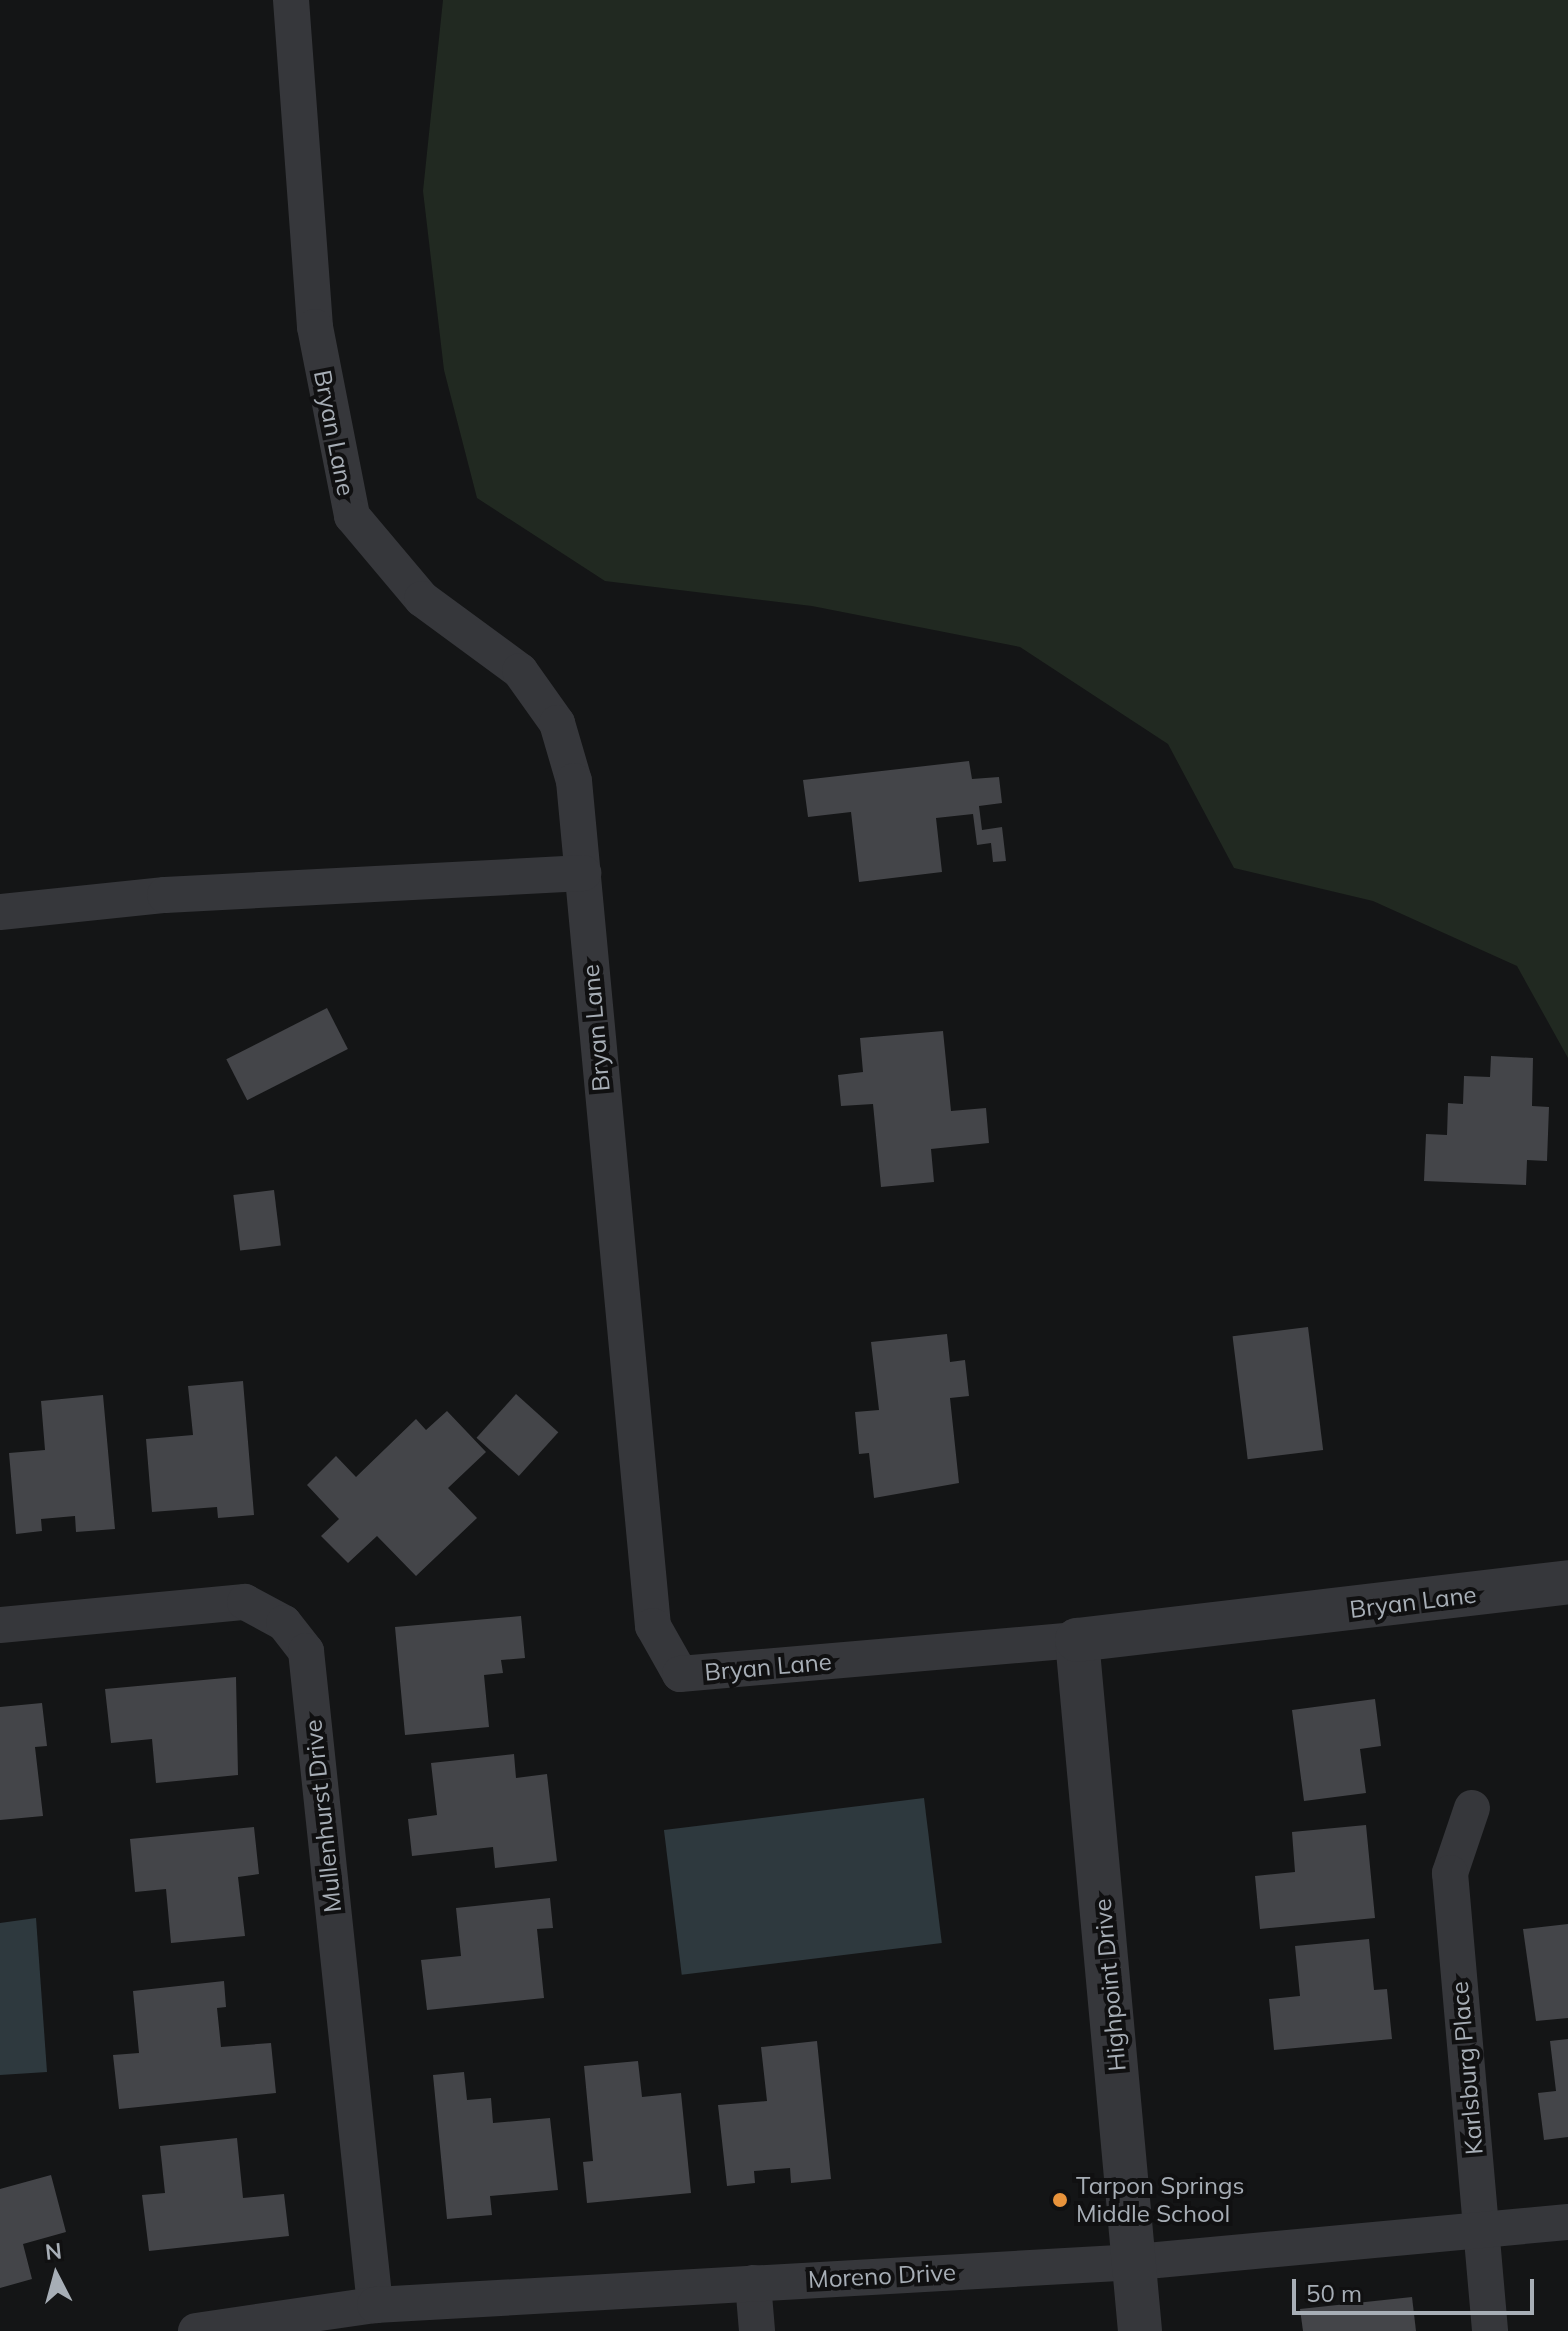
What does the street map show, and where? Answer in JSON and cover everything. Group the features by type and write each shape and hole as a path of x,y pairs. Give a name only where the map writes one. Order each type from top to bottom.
{"street":[{"name":"Bryan Lane","path":"291,0 315,327 352,516 422,599 520,671 557,723 574,781 653,1626 680,1674 1077,1640 1568,1582"},
{"path":"0,912 165,895 583,873"},
{"name":"Mullenhurst Drive","path":"0,1625 245,1602 284,1623 306,1651 375,2305"},
{"name":"Highpoint Drive","path":"1077,1640 1140,2331"},
{"name":"Karlsburg Place","path":"1472,1808 1450,1873 1490,2331"},
{"name":"Moreno Drive","path":"196,2331 375,2305 1136,2262 1568,2222"},
{"path":"753,2283 757,2331"}],"shaded area":[{"path":"443,0 1568,0 1568,1058 1517,966 1373,901 1234,868 1168,744 1020,647 812,606 605,581 477,498 444,370 423,191"},
{"path":"924,1798 942,1943 682,1975 664,1830"},
{"path":"36,1918 47,2072 0,2075 0,1923"}],"building":[{"path":"969,761 972,779 999,777 1002,803 979,806 982,830 1002,827 1006,861 993,862 991,843 977,845 973,814 936,818 942,872 859,882 851,812 808,817 803,780"},
{"path":"327,1008 348,1049 247,1100 226,1059"},
{"path":"943,1031 951,1111 986,1108 989,1143 931,1149 934,1182 881,1187 873,1104 841,1106 838,1075 863,1072 860,1038"},
{"path":"1491,1056 1533,1058 1532,1106 1549,1107 1547,1161 1527,1160 1526,1185 1424,1181 1426,1134 1447,1135 1448,1103 1463,1104 1464,1076 1490,1077"},
{"path":"274,1190 281,1246 240,1251 233,1195"},
{"path":"1308,1327 1323,1450 1248,1459 1233,1336"},
{"path":"947,1334 950,1362 965,1360 969,1396 950,1398 959,1483 874,1498 869,1453 859,1454 855,1412 879,1410 871,1342"},
{"path":"243,1381 254,1515 218,1518 217,1507 152,1512 146,1439 193,1435 188,1386"},
{"path":"516,1394 558,1432 519,1476 477,1438"},
{"path":"103,1395 115,1529 76,1532 75,1516 41,1519 42,1531 16,1534 9,1453 45,1450 41,1401"},
{"path":"447,1411 486,1452 448,1488 477,1518 416,1576 377,1536 348,1563 321,1536 339,1519 307,1485 336,1456 356,1477 416,1419 426,1430"},
{"path":"521,1616 525,1658 501,1660 503,1673 484,1675 489,1727 405,1735 395,1627"},
{"path":"236,1677 238,1775 156,1783 152,1739 111,1743 105,1689"},
{"path":"1375,1699 1381,1746 1360,1749 1366,1793 1304,1801 1292,1710"},
{"path":"42,1703 47,1746 35,1747 43,1816 0,1820 0,1707"},
{"path":"514,1754 516,1778 547,1774 557,1861 495,1868 493,1847 412,1856 408,1819 437,1815 431,1763"},
{"path":"1366,1825 1375,1918 1260,1929 1255,1876 1295,1872 1292,1832"},
{"path":"254,1827 259,1874 238,1877 245,1936 171,1943 166,1889 135,1892 130,1839"},
{"path":"550,1898 553,1928 537,1929 544,1998 427,2010 421,1960 461,1956 456,1908"},
{"path":"1568,1924 1568,2018 1536,2021 1523,1929"},
{"path":"1369,1939 1374,1990 1387,1989 1392,2039 1274,2050 1269,1999 1300,1996 1295,1946"},
{"path":"224,1981 226,2007 217,2008 221,2047 271,2043 276,2093 119,2109 113,2055 139,2053 133,1991"},
{"path":"1568,2039 1568,2137 1544,2140 1538,2093 1556,2091 1550,2041"},
{"path":"817,2041 831,2179 791,2183 790,2168 754,2171 755,2183 727,2186 718,2105 767,2101 761,2047"},
{"path":"638,2061 642,2097 681,2093 691,2193 587,2203 583,2162 593,2161 584,2066"},
{"path":"464,2072 467,2100 491,2098 493,2123 550,2118 558,2190 490,2196 492,2215 447,2219 433,2075"},
{"path":"237,2138 243,2198 284,2194 289,2236 149,2251 142,2195 165,2193 160,2146"},
{"path":"51,2175 66,2232 23,2244 32,2279 0,2288 0,2189"},
{"path":"1412,2297 1416,2331 1303,2331 1300,2309"}],"place":[{"name":"Tarpon Springs Middle School","path":"1060,2200"}]}
